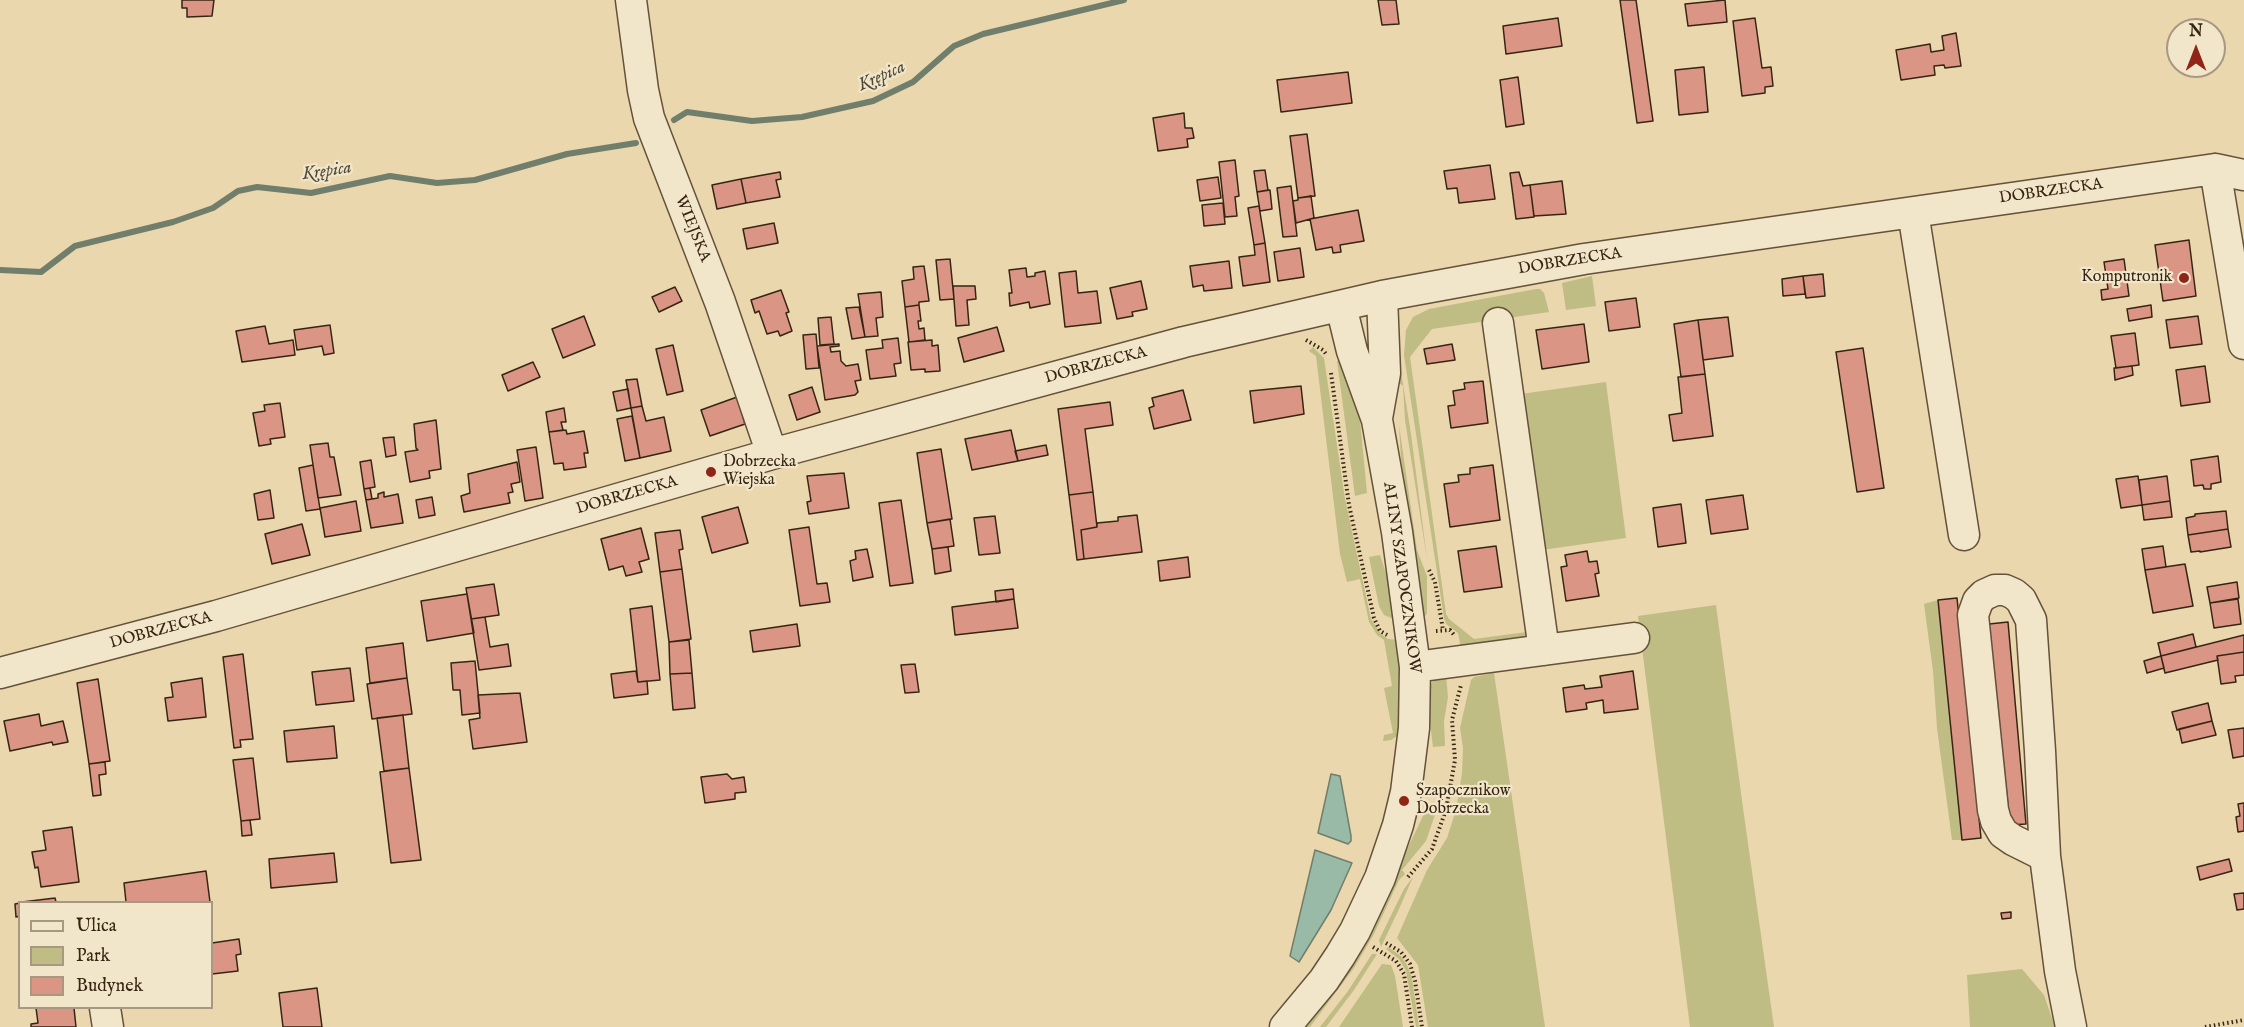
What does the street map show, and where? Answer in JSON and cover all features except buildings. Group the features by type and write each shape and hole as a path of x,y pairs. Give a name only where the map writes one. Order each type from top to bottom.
{"street":[{"name":"WIEJSKA","path":"631,0 649,118 720,302 772,454"},
{"name":"DOBRZECKA","path":"0,673 216,616 772,454 1184,342 1382,296 1584,259 1913,212 2230,172 2244,155"},
{"path":"2230,172 2244,344"},
{"path":"1913,212 1964,535"},
{"name":"ALINY SZAPOCZNIKOW","path":"1377,420 1385,373 1382,296"},
{"name":"ALINY SZAPOCZNIKOW","path":"1285,1027 1324,980 1368,905 1389,852 1406,792 1415,718 1415,667 1411,635 1398,541 1377,420 1352,351 1341,306"},
{"path":"1498,323 1544,650"},
{"path":"2045,856 2003,833 1993,810 1973,615 1978,601 1995,590 2004,590 2014,594 2021,600 2031,620 2045,856 2060,971 2071,1027"},
{"path":"1415,667 1634,638"},
{"path":"105,1009 108,1027"}],"path":[{"path":"1302,337 1323,350 1329,360 1349,505 1374,618 1380,631 1389,636 1443,630"},
{"path":"1386,943 1401,952 1410,964 1422,1027"},
{"path":"1372,946 1396,961 1404,974 1412,1027"},
{"path":"2205,1027 2244,1020"}],"green space":[{"path":"1592,276 1596,306 1566,310 1562,283"},
{"path":"1536,289 1544,293 1549,312 1432,329 1410,357 1446,614 1474,639 1527,632 1526,638 1461,648 1458,633 1446,624 1444,618 1404,355 1406,330 1413,317 1429,309"},
{"path":"1313,347 1324,358 1345,499 1371,619 1381,634 1388,639 1399,640 1402,658 1400,734 1391,740 1383,741 1384,735 1393,733 1384,688 1392,686 1384,640 1377,635 1369,622 1360,579 1347,582 1340,554 1316,356 1309,351"},
{"path":"1398,353 1411,434 1427,559 1405,420 1403,386 1398,382"},
{"path":"1347,360 1360,420 1367,493 1355,496 1337,361"},
{"path":"1606,382 1626,538 1542,550 1521,394"},
{"path":"1399,425 1417,550 1427,576 1427,613 1425,616 1421,616 1401,459"},
{"path":"1380,555 1396,605 1394,619 1384,615 1379,606 1369,557"},
{"path":"1938,600 1962,840 1952,840 1924,604"},
{"path":"1716,605 1774,1027 1690,1027 1638,616"},
{"path":"1494,673 1545,1027 1428,1027 1418,965 1397,938 1427,870 1447,838 1456,810 1462,773 1463,748 1460,728 1471,680 1474,677"},
{"path":"1446,675 1448,697 1444,721 1445,746 1433,747 1428,707 1429,688 1433,681"},
{"path":"1425,806 1437,809 1426,841 1402,870 1405,874 1399,880 1374,934 1354,968 1310,1027 1302,1027 1399,866 1423,816"},
{"path":"1413,877 1381,947 1379,940 1404,889"},
{"path":"1388,947 1401,956 1407,965 1412,978 1419,1027 1416,1027 1406,971 1399,959 1386,949"},
{"path":"1372,954 1377,954 1354,990 1326,1027 1320,1027 1348,991"},
{"path":"1382,964 1391,965 1395,976 1403,1027 1339,1027"},
{"path":"2022,969 2044,995 2055,1027 1970,1027 1967,975"}],"shaded area":[{"path":"1331,774 1340,776 1351,836 1348,844 1318,833"},
{"path":"1315,850 1352,863 1331,910 1299,962 1290,956"}],"waterway":[{"name":"Krępica","path":"674,120 687,112 752,121 802,117 873,101 913,82 954,46 983,34 1124,0"},
{"name":"Krępica","path":"0,270 41,272 75,246 173,222 213,208 238,191 257,187 311,193 390,176 437,183 475,180 567,154 636,143"}],"place":[{"name":"Komputronik","path":"2184,278"},
{"name":"Dobrzecka Wiejska","path":"711,472"},
{"name":"Szapocznikow Dobrzecka","path":"1404,801"}]}
